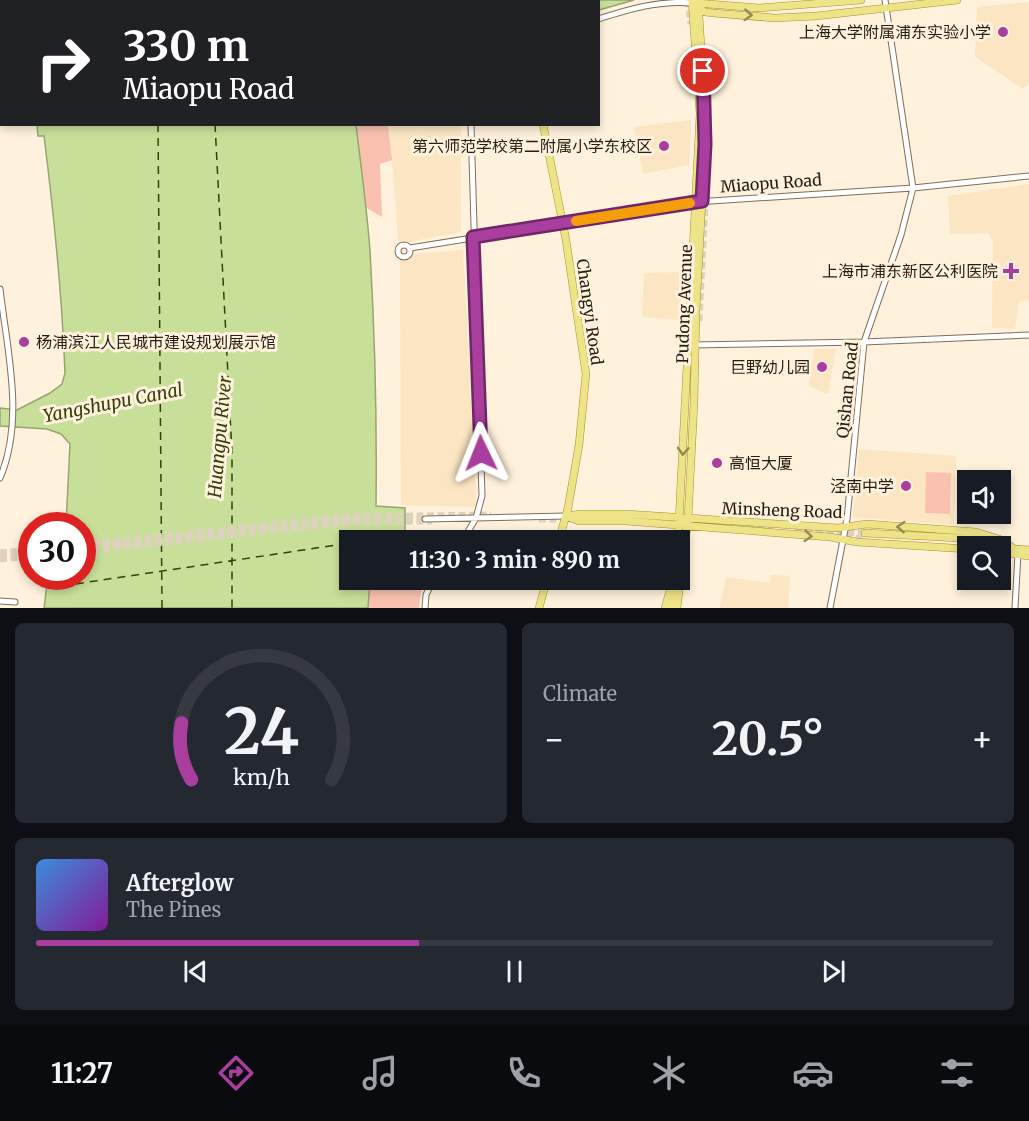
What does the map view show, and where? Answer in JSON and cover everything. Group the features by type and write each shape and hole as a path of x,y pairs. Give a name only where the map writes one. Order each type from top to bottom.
{"main road":[{"path":"696,3 759,8 861,0"},
{"path":"696,3 713,13 775,18 816,16 957,0"},
{"name":"Pudong Avenue","path":"677,608 699,202 700,114 696,3"},
{"name":"Changyi Road","path":"543,126 563,223 585,374 579,445 562,530"},
{"name":"Minsheng Road","path":"566,516 616,514 844,540 957,548"},
{"name":"Pudong Avenue","path":"681,530 683,522"},
{"name":"Minsheng Road","path":"683,522 846,527 867,524 976,532 989,536"},
{"path":"957,539 865,536 957,545"},
{"name":"Minsheng Road","path":"1011,547 1018,553"},
{"path":"1018,553 1029,550"},
{"path":"1011,553 1029,556"},
{"path":"538,608 544,590"},
{"path":"668,608 672,590"}],"street":[{"name":"Qishan Road","path":"830,608 846,527 864,342 901,235 913,188 885,0"},
{"path":"600,18 649,4 668,1 696,3"},
{"path":"469,530 476,518 482,496 471,126"},
{"name":"Miaopu Road","path":"410,248 699,202 913,188 1029,176"},
{"path":"0,289 11,380 11,437 1,475"},
{"path":"691,345 864,342 1029,335"},
{"name":"Minsheng Road","path":"425,519 566,516"},
{"path":"1015,608 1018,553"},
{"path":"425,608 428,590"},
{"path":"0,601 15,602"}],"shaded area":[{"name":"上海大学附属浦东实验小学","path":"1029,2 1029,84 1023,89 975,57 977,7"},
{"name":"第六师范学校第二附属小学东校区","path":"691,120 689,165 643,174 634,127"},
{"path":"356,126 388,126 392,160 380,164 382,217 365,207"},
{"path":"389,126 461,126 461,232 403,243 404,255 463,250 477,507 401,505 400,262"},
{"name":"上海市浦东新区公利医院","path":"1029,184 1029,300 1019,301 1015,329 992,328 993,242 988,233 950,234 948,196"},
{"path":"684,272 681,320 642,317 644,273"},
{"name":"巨野幼儿园","path":"814,349 836,349 828,394 809,386"},
{"name":"泾南中学","path":"859,449 956,456 954,525 853,517"},
{"path":"926,472 951,473 950,514 925,513"},
{"path":"771,575 790,576 788,608 720,608 726,577 770,583"},
{"path":"369,590 422,590 419,608 368,608"}],"water":[{"path":"600,0 634,0 600,10"},
{"path":"37,126 356,126 372,283 376,506 405,508 405,530 339,530 339,590 369,590 368,608 44,608 46,590 96,590 96,512 67,512 70,444 61,434 47,429 0,426 0,408 17,410 50,393 62,384 65,373 60,284 44,136 38,136"}],"ferry route":[{"path":"158,126 162,608"},
{"path":"215,126 232,453 232,608"},
{"path":"96,581 339,545"}],"tunnel":[{"path":"688,0 691,24"},
{"path":"705,63 708,112"},
{"path":"699,321 706,183"},
{"path":"96,544 349,517 491,515"},
{"path":"539,519 570,519"},
{"path":"664,520 772,527"},
{"path":"96,549 347,522 432,521"},
{"path":"795,529 865,533"},
{"path":"845,537 865,539"},
{"path":"0,553 18,551"},
{"path":"0,559 18,557"}],"slow traffic":[{"path":"576,221 690,203"}],"place":[{"name":"上海大学附属浦东实验小学","path":"1003,32"},
{"name":"第六师范学校第二附属小学东校区","path":"664,146"},
{"name":"上海市浦东新区公利医院","path":"1011,271"},
{"name":"杨浦滨江人民城市建设规划展示馆","path":"24,342"},
{"name":"巨野幼儿园","path":"822,367"},
{"name":"高恒大厦","path":"717,463"},
{"name":"泾南中学","path":"906,486"}],"route":[{"path":"481,453 473,237 702,201 705,144 703,71"}],"water label":[{"name":"Yangshupu Canal","path":"113,403"},
{"name":"Huangpu River","path":"220,437"}]}
